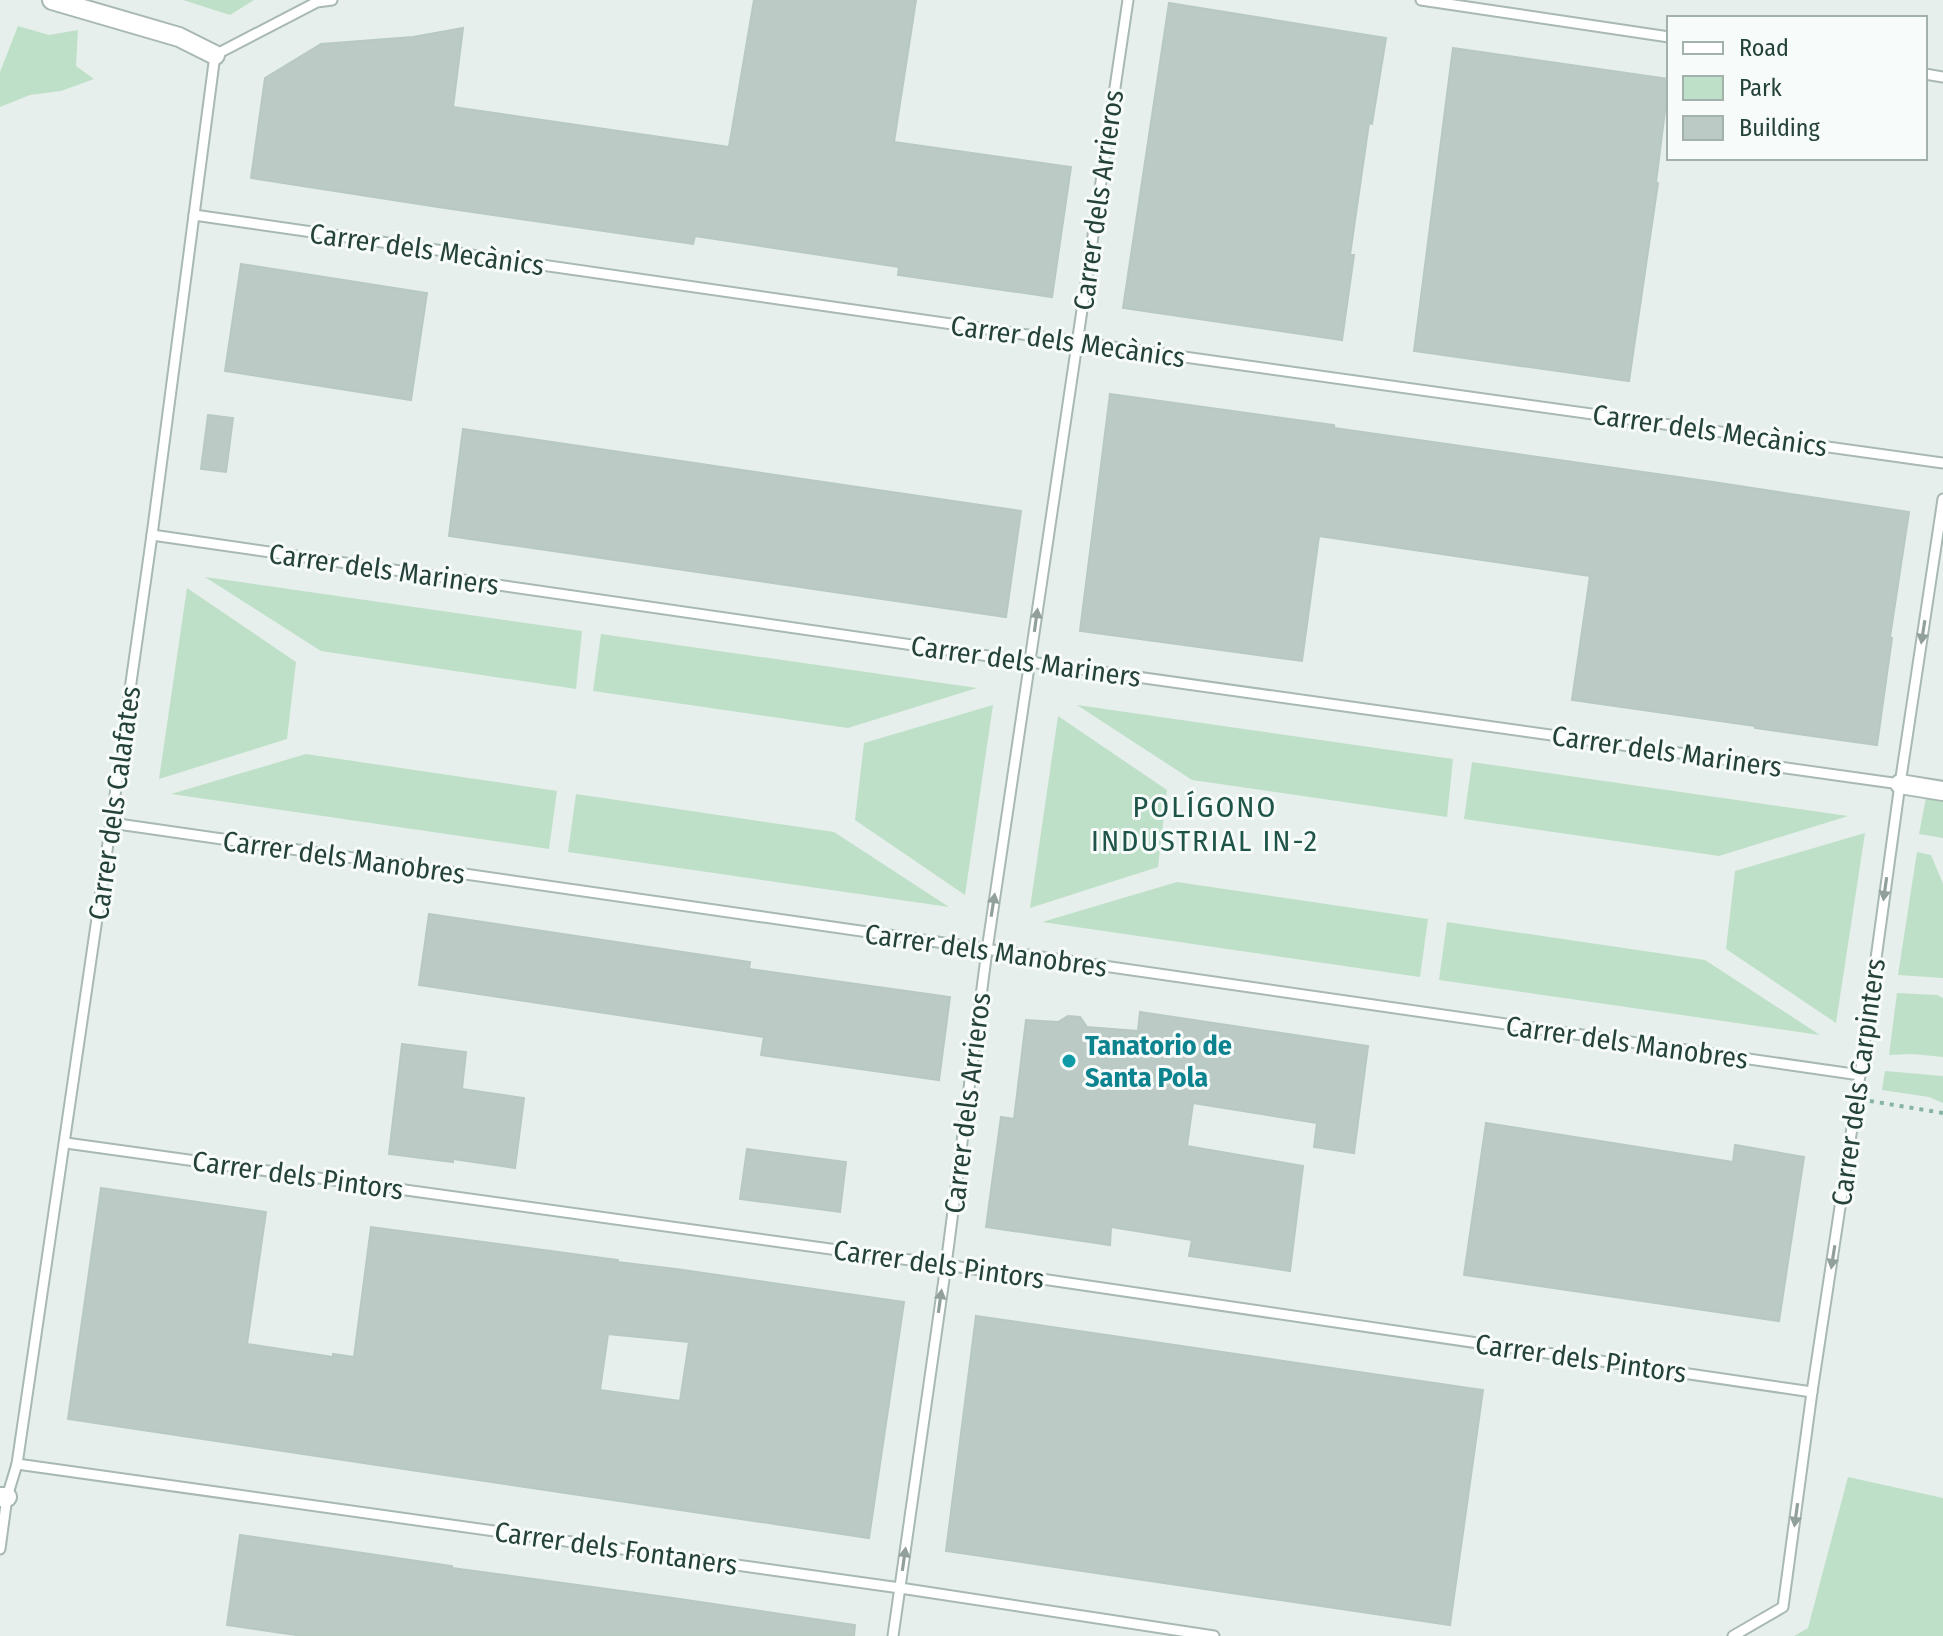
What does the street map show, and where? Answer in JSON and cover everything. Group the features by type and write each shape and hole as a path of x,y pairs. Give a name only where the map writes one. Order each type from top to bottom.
{"street":[{"path":"52,0 179,37 215,55"},
{"path":"1900,784 1943,791"}],"lane":[{"path":"215,55 317,2 332,0"},
{"name":"Carrer dels Arrieros","path":"893,1636 987,950 1128,0"},
{"path":"1421,0 1667,37"},
{"name":"Carrer dels Calafates","path":"0,1549 4,1497 17,1464 66,1143 152,535 215,55"},
{"name":"Carrer dels Mecànics","path":"194,215 1943,463"},
{"name":"Carrer dels Carpinters","path":"1733,1636 1783,1607 1943,499"},
{"name":"Carrer dels Mariners","path":"152,535 1900,784"},
{"name":"Carrer dels Manobres","path":"111,823 1860,1075"},
{"name":"Carrer dels Pintors","path":"66,1143 946,1265 1812,1392"},
{"name":"Carrer dels Fontaners","path":"17,1464 900,1588 1214,1636"}],"path":[{"path":"1857,1099 1943,1113"}],"green space":[{"path":"183,0 254,0 230,15"},
{"path":"18,26 49,35 78,30 76,66 94,79 61,91 30,95 0,107 0,72"},
{"path":"205,577 582,631 576,689 321,651"},
{"path":"187,588 296,662 287,739 159,779"},
{"path":"601,634 977,688 848,728 593,691"},
{"path":"993,705 965,895 855,820 864,743"},
{"path":"1077,705 1453,759 1447,817 1192,780"},
{"path":"1058,716 1167,790 1158,867 1030,908"},
{"path":"306,754 557,791 549,849 171,794"},
{"path":"1472,762 1848,816 1719,856 1464,819"},
{"path":"576,794 834,832 949,907 568,852"},
{"path":"1926,798 1943,802 1943,838 1919,834"},
{"path":"1865,833 1836,1023 1726,949 1735,871"},
{"path":"1917,852 1931,855 1943,884 1943,978 1898,975"},
{"path":"1177,882 1428,919 1420,977 1042,922"},
{"path":"1447,922 1705,960 1820,1035 1439,980"},
{"path":"1897,993 1943,998 1943,1057 1889,1055"},
{"path":"1885,1071 1943,1076 1943,1103 1929,1097 1882,1090"},
{"path":"1848,1477 1943,1498 1943,1636 1794,1636 1808,1628"}],"building":[{"path":"754,0 916,0 894,142 1071,167 1052,297 898,275 899,267 695,236 693,244 251,178 265,78 321,44 413,37 463,28 453,107 729,147"},
{"path":"1169,3 1386,38 1372,124 1369,123 1350,255 1354,255 1342,340 1123,308"},
{"path":"1453,48 1667,79 1658,183 1629,381 1414,351"},
{"path":"241,264 427,293 411,400 225,371"},
{"path":"1110,394 1909,512 1877,745 1572,700 1590,576 1319,536 1302,661 1080,631"},
{"path":"208,415 233,418 226,472 201,469"},
{"path":"463,429 1021,511 1006,617 449,536"},
{"path":"429,914 750,962 749,969 950,997 939,1080 761,1055 764,1037 419,985"},
{"path":"1140,1012 1368,1046 1354,1153 1314,1147 1317,1123 1193,1103 1187,1146 1303,1166 1290,1271 1189,1256 1192,1240 1111,1227 1110,1245 986,1227 1001,1117 1014,1119 1026,1020 1058,1022 1068,1016 1080,1017 1087,1027 1138,1031"},
{"path":"402,1044 466,1052 462,1089 524,1098 515,1168 389,1154"},
{"path":"1486,1123 1733,1162 1735,1145 1804,1157 1779,1321 1464,1275"},
{"path":"747,1149 846,1162 840,1212 740,1199"},
{"path":"101,1188 266,1212 247,1344 333,1357 333,1354 354,1357 371,1227 904,1302 869,1538 68,1419","holes":["608,1334 689,1342 680,1401 600,1390"]},
{"path":"976,1316 1483,1390 1450,1625 946,1551"},
{"path":"240,1535 855,1625 854,1636 303,1636 227,1625"}],"place":[{"name":"Tanatorio de Santa Pola","path":"1069,1061"}],"district":[{"name":"POLÍGONO INDUSTRIAL IN-2","path":"1205,824"}]}
